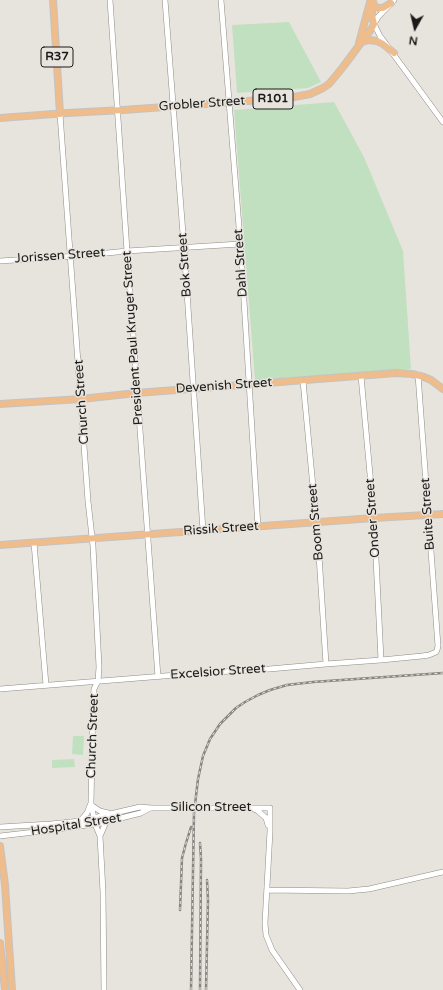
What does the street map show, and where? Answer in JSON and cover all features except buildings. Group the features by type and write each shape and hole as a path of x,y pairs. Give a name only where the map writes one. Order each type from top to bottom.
{"main road":[{"name":"Church Street","path":"53,0 60,114"},
{"name":"Grobler Street","path":"0,118 229,103 288,98 310,94 328,84 343,68 358,47 372,0"},
{"path":"372,0 376,8 385,7 392,1"},
{"path":"372,0 372,16 374,24"},
{"name":"R101","path":"358,47 374,24"},
{"path":"362,42 369,40 377,41 394,53"},
{"name":"Devenish Street","path":"0,404 81,399 137,393 396,373 418,375 431,380 443,389"},
{"name":"Rissik Street","path":"0,545 443,514"},
{"path":"0,850 12,990"},
{"path":"0,943 1,969 5,990"},
{"path":"1,969 10,969"}],"street":[{"name":"President Paul Kruger Street","path":"110,0 158,677"},
{"name":"Bok Street","path":"165,0 184,247 203,531"},
{"name":"Dahl Street","path":"221,0 250,384 258,527"},
{"path":"392,1 374,24 380,36 394,53 443,122"},
{"name":"Church Street","path":"60,114 92,538 99,667 98,681 94,689 93,701 91,804 95,824 100,836 103,900 104,990"},
{"name":"Jorissen Street","path":"0,261 240,244"},
{"name":"Buite Street","path":"418,375 438,646 436,652"},
{"name":"Onder Street","path":"361,376 374,518 381,660"},
{"name":"Boom Street","path":"303,380 317,523 326,664"},
{"path":"34,543 46,686"},
{"name":"Excelsior Street","path":"0,689 381,660 429,655 436,652"},
{"name":"Church Street","path":"80,821 87,813 91,804"},
{"path":"91,804 103,812 111,814"},
{"name":"Hospital Street","path":"0,827 80,821 140,807 151,808"},
{"name":"Hospital Street","path":"0,836 106,822 141,813 151,808"},
{"name":"Silicon Street","path":"151,808 270,808 270,832"},
{"path":"251,808 258,811 266,818 270,832 265,923 266,935 272,950 300,990"},
{"name":"Church Street","path":"100,836 106,822"},
{"path":"267,890 362,890 443,872"}],"green space":[{"path":"289,22 321,82 308,88 237,93 232,25"},
{"path":"334,102 364,157 403,251 411,369 255,380 234,110"},
{"path":"73,736 84,736 83,755 72,754"},
{"path":"74,759 75,767 52,768 52,760"}],"railway":[{"path":"191,990 194,813 198,779 203,756 210,739 220,724 236,708 245,702 270,690 287,685 443,673"},
{"path":"180,910 182,858 191,827"},
{"path":"200,843 200,990"},
{"path":"206,990 207,880"}]}
